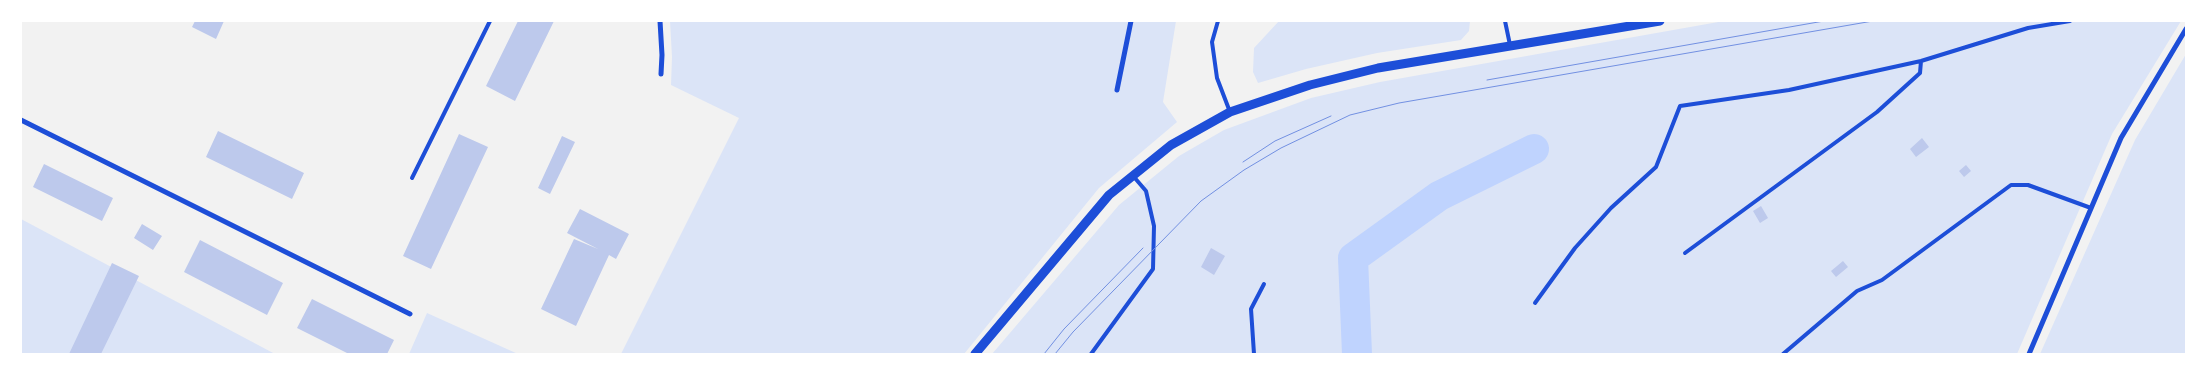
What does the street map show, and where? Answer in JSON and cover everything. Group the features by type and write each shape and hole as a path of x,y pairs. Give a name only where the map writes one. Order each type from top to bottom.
{"street":[{"path":"660,21 661,74"},
{"path":"1117,90 1132,21"},
{"path":"975,354 1109,195 1171,145 1230,112 1310,85 1378,68 1510,48 1660,21"},
{"path":"2029,354 2121,138 2186,29"},
{"path":"21,120 410,314"}],"lane":[{"path":"412,178 490,21"},
{"path":"1218,21 1212,42 1216,78 1230,112"},
{"path":"1505,21 1510,48"},
{"path":"1535,303 1575,248 1611,208 1656,167 1680,106 1789,90 1921,61 2028,28 2070,21"},
{"path":"1685,253 1877,112 1920,73 1921,61"},
{"path":"1091,354 1153,268 1154,226 1146,191 1133,176"},
{"path":"1783,354 1792,344 1857,291 1882,280 2011,185 2028,185 2091,208"},
{"path":"1254,354 1251,309 1264,284"}],"shaded area":[{"path":"670,21 1176,21 1163,102 1177,122 1099,188 964,354 621,354 739,118 671,85"},
{"path":"1279,21 1470,21 1469,31 1461,40 1377,53 1306,69 1258,83 1253,72 1254,48"},
{"path":"1724,21 2181,21 2112,134 2017,354 992,354 1119,205 1179,156 1224,130 1311,98 1380,82"},
{"path":"2186,54 2186,354 2040,354 2135,140"},
{"path":"21,219 275,354 21,354"},
{"path":"427,313 518,354 409,354"}],"building":[{"path":"195,21 224,21 216,39 192,27"},
{"path":"518,21 554,21 515,101 486,86"},
{"path":"218,131 304,173 292,199 206,157"},
{"path":"459,134 488,147 431,269 403,256"},
{"path":"562,136 575,142 550,194 538,188"},
{"path":"1922,138 1929,147 1916,157 1910,149"},
{"path":"44,164 113,198 102,221 33,187"},
{"path":"1966,165 1971,171 1964,177 1959,171"},
{"path":"1761,206 1768,218 1760,223 1753,211"},
{"path":"580,209 629,234 616,259 609,255 576,326 541,309 574,239 598,249 567,233"},
{"path":"142,224 162,236 153,250 134,238"},
{"path":"200,240 283,283 267,315 184,272"},
{"path":"1211,248 1225,256 1214,275 1201,267"},
{"path":"1843,261 1848,267 1836,277 1831,271"},
{"path":"112,263 139,276 101,354 69,354"},
{"path":"312,299 394,340 387,354 349,354 297,328"}],"waterway":[{"path":"1357,354 1353,258 1439,196 1534,149"}],"tram line":[{"path":"1487,80 1824,21"},
{"path":"1055,354 1073,332 1201,201 1244,170 1281,148 1350,115 1399,103 1873,21"},
{"path":"1243,162 1275,141 1331,116"},
{"path":"1044,354 1064,329 1143,248"}]}
